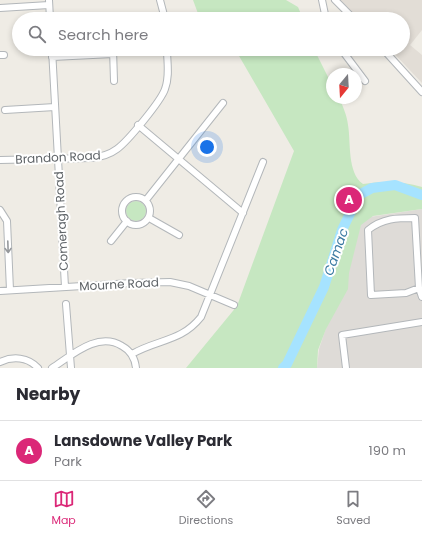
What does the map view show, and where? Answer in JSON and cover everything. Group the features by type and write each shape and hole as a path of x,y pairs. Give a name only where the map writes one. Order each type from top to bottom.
{"street":[{"path":"160,0 163,12"},
{"path":"322,0 325,12"},
{"path":"335,0 347,12"},
{"path":"0,8 49,2 50,12"},
{"path":"52,57 64,56"},
{"path":"113,56 114,81"},
{"name":"Brandon Road","path":"0,160 92,158 106,155 121,145 161,98 165,90 168,75 167,56"},
{"path":"345,56 365,81"},
{"path":"389,56 422,92"},
{"name":"Comeragh Road","path":"52,57 65,287"},
{"path":"146,200 223,103"},
{"path":"5,110 55,107"},
{"path":"138,125 243,213"},
{"path":"132,354 150,345 175,338 189,330 201,317 263,162"},
{"path":"136,196 146,200 150,208 149,218 145,222 139,224 127,221 123,216 122,209 127,200 136,196"},
{"path":"0,210 7,220 10,290"},
{"path":"149,218 179,235"},
{"path":"415,218 421,292 370,295 368,230 376,223 390,219 415,218"},
{"path":"111,241 127,221"},
{"name":"Mourne Road","path":"0,291 170,282 211,294 234,305"},
{"path":"66,304 71,368"},
{"path":"346,368 342,335 422,322"},
{"path":"52,368 70,356 97,341 102,340 116,342 132,354 136,368"},
{"path":"0,362 12,358 19,359 33,363 38,368"}],"shaded area":[{"path":"340,0 422,0 422,30 410,45 410,12 353,12"},
{"path":"410,45 422,55 422,83 397,56 410,56"},
{"path":"422,209 422,368 317,368 319,349 363,218"}],"green space":[{"path":"193,0 286,0 298,7 300,12 197,12"},
{"path":"239,56 318,56 326,73 326,104 342,104 345,111 352,165 354,173 358,179 363,184 393,182 422,187 422,209 373,216 361,225 349,273 348,289 326,329 318,350 317,368 186,368 237,306 294,151"},
{"path":"136,201 143,204 146,211 143,218 136,221 129,218 126,211 129,204"}],"waterway":[{"name":"Camac","path":"283,368 287,364 324,287 342,230 359,195 372,188 395,185 422,195"}],"place":[{"name":"Lansdowne Valley Park","path":"349,200"}]}
